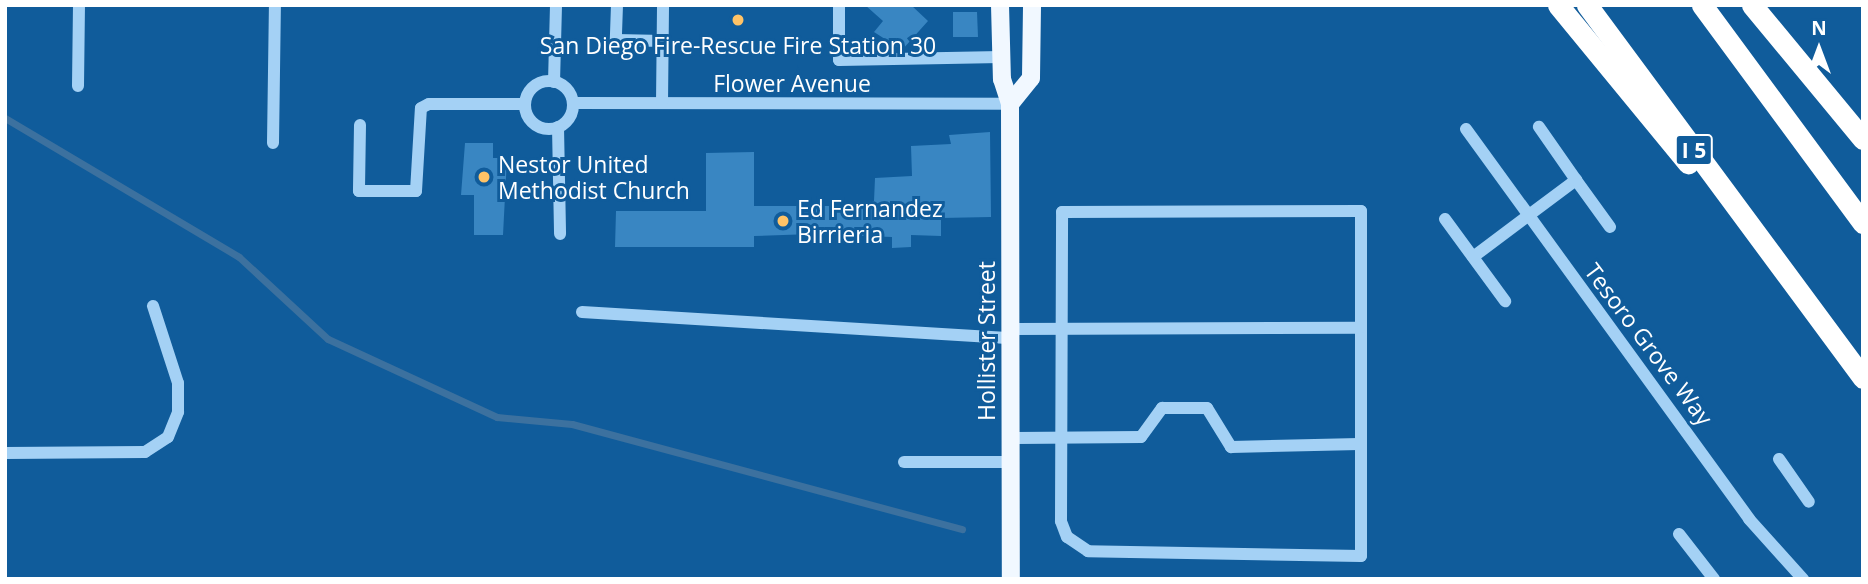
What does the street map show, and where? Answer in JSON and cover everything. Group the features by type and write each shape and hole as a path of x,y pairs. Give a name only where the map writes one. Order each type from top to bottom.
{"highway":[{"path":"1558,5 1801,295"},
{"name":"I 5","path":"1587,5 1863,378"},
{"path":"1702,5 1863,223"},
{"path":"1752,5 1863,139"}],"main road":[{"name":"Hollister Street","path":"1000,5 1002,79 1010,104 1011,579"},
{"path":"1010,104 1031,78 1032,5"}],"street":[{"path":"78,86 79,5"},
{"path":"273,143 275,5"},
{"path":"554,82 556,5"},
{"path":"617,5 616,40 663,41"},
{"path":"662,103 663,5"},
{"path":"839,5 839,60 1001,57"},
{"path":"554,82 568,89 573,103 570,118 558,127 536,125 525,104 537,84 554,82"},
{"name":"Flower Avenue","path":"573,103 1010,104"},
{"path":"360,125 359,191 416,191 421,108 429,104 525,104"},
{"path":"558,127 560,234"},
{"path":"1539,127 1610,227"},
{"name":"Tesoro Grove Way","path":"1466,129 1749,519 1803,579"},
{"path":"1473,257 1576,180"},
{"path":"1361,211 1359,328 1361,556 1088,551 1067,537 1061,521 1059,329 1062,212 1361,211"},
{"path":"1444,219 1505,301"},
{"path":"5,453 145,452 168,438 178,412 178,383 153,306"},
{"path":"582,312 1011,333 1059,329 1359,328"},
{"path":"1011,438 1141,437 1162,408 1207,408 1231,447 1359,444"},
{"path":"1779,460 1809,502"},
{"path":"904,462 1011,462"},
{"path":"1679,534 1714,579"}],"building":[{"path":"865,5 911,5 928,21 902,50 874,32 883,21"},
{"path":"953,12 977,12 978,37 953,37"},
{"path":"990,132 991,217 941,218 941,236 911,235 911,247 892,248 892,237 812,234 754,236 754,247 615,247 616,211 706,211 706,153 754,152 754,206 834,206 874,201 875,178 912,176 911,146 951,144 949,135"},
{"name":"Nestor United Methodist Church","path":"465,143 493,143 493,158 507,158 503,235 474,235 474,195 461,195"}],"waterway":[{"path":"5,118 239,257 328,339 497,417 572,424 962,529"}],"place":[{"name":"San Diego Fire-Rescue Fire Station 30","path":"738,20"},
{"name":"Nestor United Methodist Church","path":"484,177"},
{"name":"Ed Fernandez Birrieria","path":"783,221"}]}
